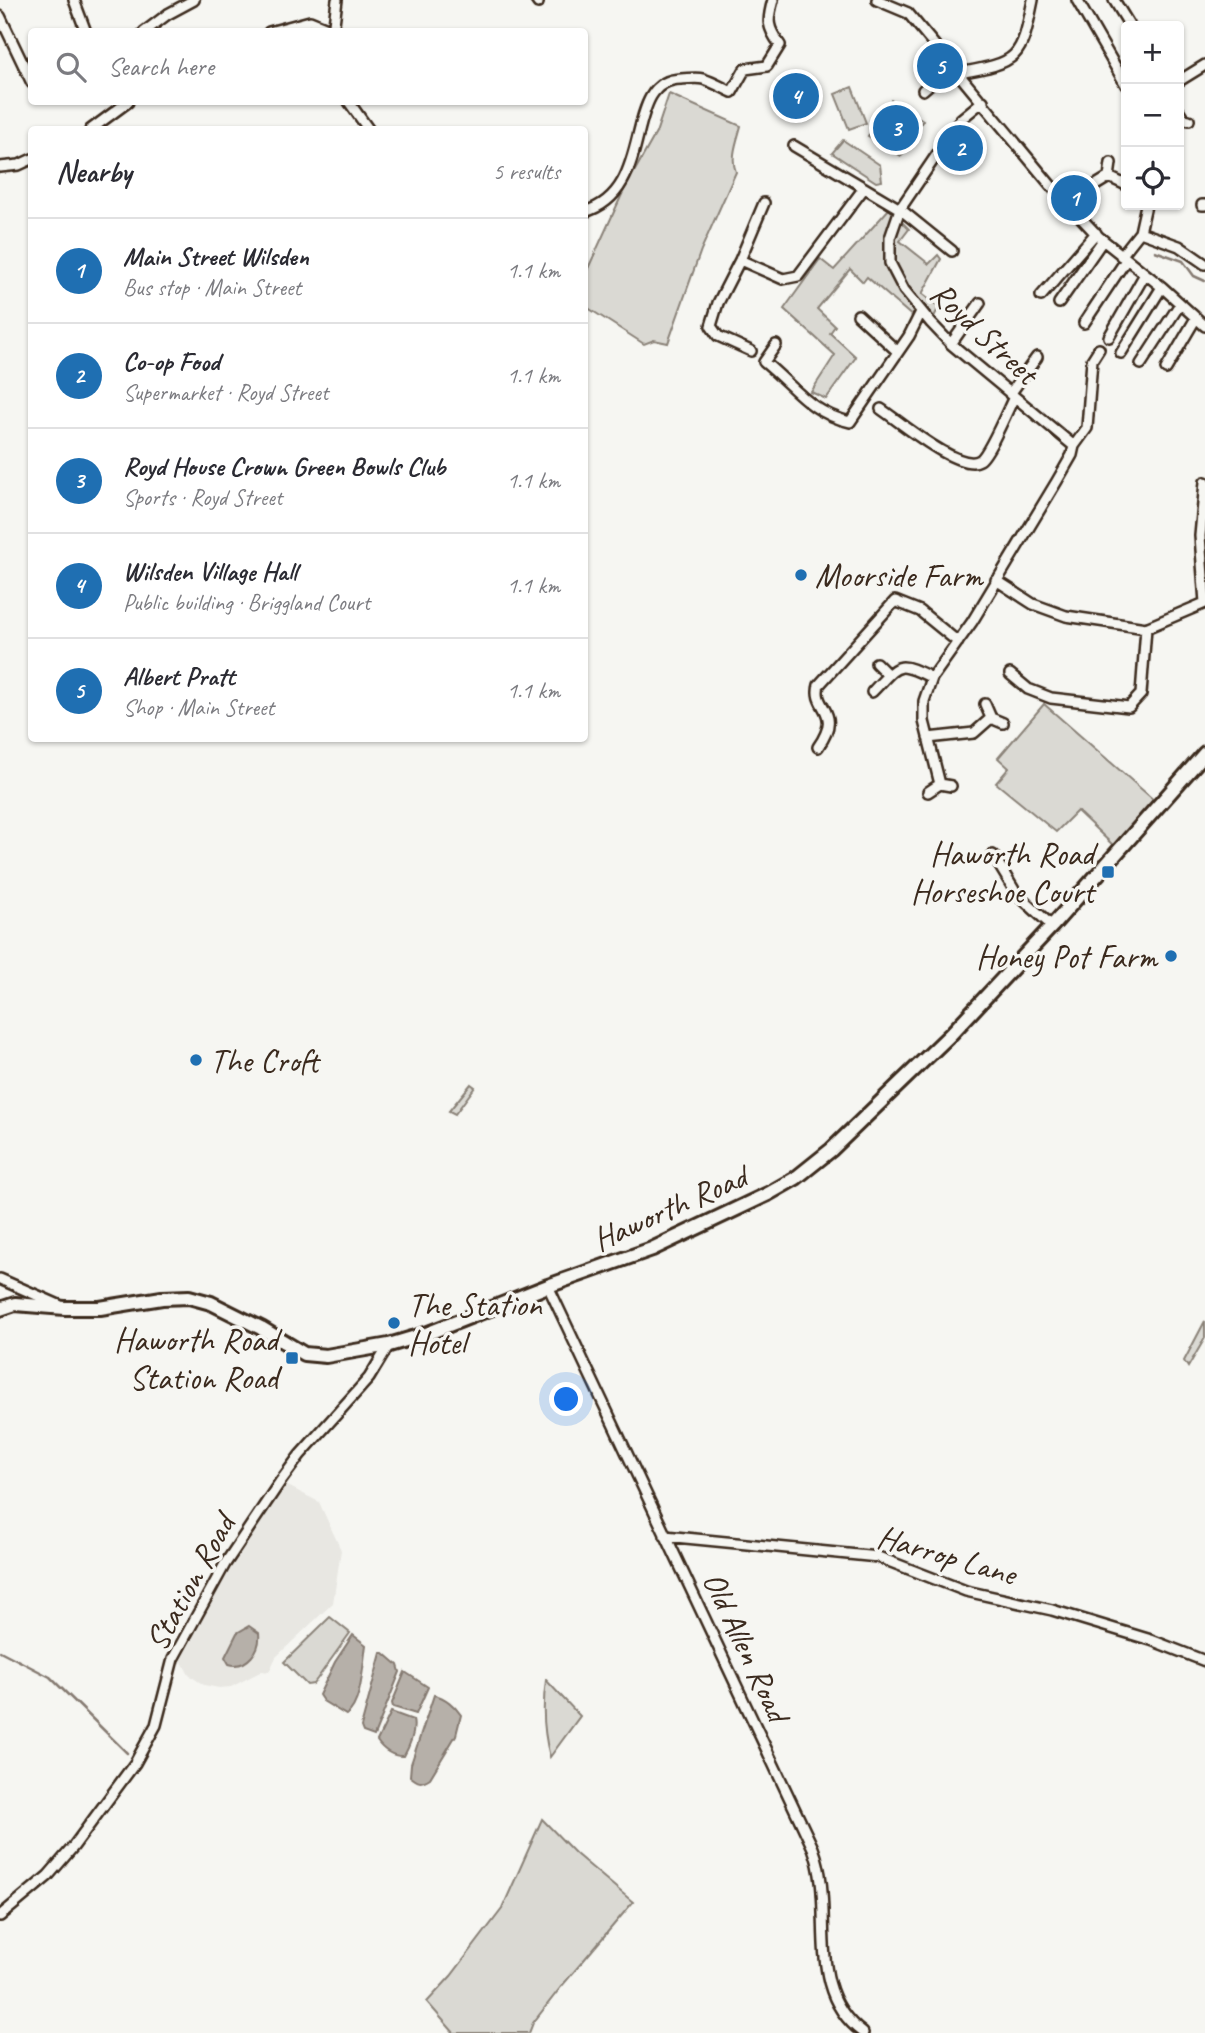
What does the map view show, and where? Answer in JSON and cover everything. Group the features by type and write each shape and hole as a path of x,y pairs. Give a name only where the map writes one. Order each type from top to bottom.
{"main road":[{"name":"Haworth Road","path":"0,1309 15,1304 100,1308 162,1298 189,1297 211,1303 261,1328 304,1354 335,1355 389,1345 426,1334 548,1286 652,1250 768,1194 796,1178 831,1150 904,1080 1052,926 1205,752"}],"street":[{"path":"74,0 84,28"},
{"path":"149,28 168,13 194,0"},
{"path":"333,28 337,0"},
{"path":"588,211 611,198 630,169 646,103 656,88 670,79 702,73 732,92 745,69 767,66 779,45 769,29 773,0"},
{"path":"877,0 908,13 1054,188 1099,237 1162,287 1205,326"},
{"path":"923,90 956,69 998,66 1012,59 1026,37 1033,0"},
{"path":"1077,0 1125,84"},
{"path":"1114,0 1127,21"},
{"path":"0,16 28,75"},
{"path":"284,28 310,21 326,28"},
{"path":"1184,77 1205,65"},
{"name":"Royd Street","path":"983,101 961,119 900,209 890,238 890,262 904,290 951,344 1074,446"},
{"path":"95,126 124,105"},
{"path":"351,105 366,126"},
{"path":"1184,120 1189,120"},
{"path":"794,146 900,209 952,251"},
{"path":"0,167 19,165 28,161"},
{"path":"1109,177 1111,163"},
{"path":"1109,177 1121,183"},
{"path":"1091,188 1109,177"},
{"path":"740,260 783,279 798,276 864,188"},
{"path":"751,351 718,336 711,326 718,303 764,203"},
{"path":"1084,323 1140,232 1145,210"},
{"path":"1140,232 1179,246 1205,264"},
{"path":"1041,296 1099,237"},
{"path":"1059,303 1099,237"},
{"path":"1063,271 1076,279"},
{"path":"1109,337 1145,274"},
{"path":"1121,353 1162,287"},
{"path":"951,344 980,303"},
{"path":"1141,365 1180,304"},
{"path":"776,345 764,362 802,399 837,419 850,422 909,336 922,312"},
{"path":"858,316 897,351"},
{"path":"1166,369 1196,318"},
{"path":"940,784 924,721 924,701 932,678 958,642 1087,428 1092,360 1099,349"},
{"path":"881,409 947,456 970,463 980,460 1012,396 1037,357"},
{"path":"996,580 1033,604 1066,616 1146,628 1205,603 1205,482"},
{"path":"818,747 827,734 829,725 827,712 817,694 818,685 895,601 920,611 958,642"},
{"path":"1010,674 1028,689 1051,698 1129,707 1141,694 1146,628"},
{"path":"876,663 888,675"},
{"path":"872,692 897,667 904,666 932,678"},
{"path":"985,704 991,718 1003,723"},
{"path":"928,738 974,733 991,718"},
{"path":"928,792 940,784 951,786"},
{"path":"993,855 1016,893 1052,926"},
{"path":"0,1279 65,1308"},
{"name":"Old Allen Road","path":"548,1286 818,1861 823,1890 822,1924 834,1999 842,2015 863,2033"},
{"name":"Station Road","path":"0,1916 48,1876 73,1847 135,1763 156,1726 173,1659 219,1575 280,1482 300,1455 369,1378 389,1345"},
{"name":"Harrop Lane","path":"666,1536 878,1557 966,1591 1052,1610 1151,1640 1205,1661"}],"shaded area":[{"path":"852,87 866,123 849,129 835,94"},
{"path":"669,94 741,126 734,155 736,172 701,250 668,343 654,340 644,344 588,308 588,268 624,190 656,133"},
{"path":"891,100 923,120 901,156 868,136"},
{"path":"843,140 880,165 882,181 876,182 832,153"},
{"path":"889,209 909,229 900,241 929,264 938,255 941,259 922,294 939,307 934,317 924,304 914,318 867,277 863,282 850,269 817,309 835,326 830,333 856,357 826,399 811,392 835,355 784,309 820,259 834,270"},
{"path":"1044,704 1155,801 1115,847 1077,811 1056,832 996,783 1009,768 998,758"},
{"path":"471,1084 475,1087 455,1114 449,1111"},
{"path":"1205,1321 1205,1338 1188,1367 1184,1361"},
{"path":"282,1483 319,1502 341,1550 333,1603 276,1657 269,1672 262,1671 231,1687 204,1685 189,1675 180,1658 181,1646 208,1596"},
{"path":"330,1617 350,1633 313,1684 307,1685 284,1662"},
{"path":"249,1626 259,1633 255,1652 242,1664 229,1664 225,1657 237,1633"},
{"path":"353,1635 366,1645 359,1693 346,1715 323,1701 319,1695 335,1662"},
{"path":"381,1653 398,1665 400,1672 374,1736 363,1732 361,1727"},
{"path":"405,1672 428,1687 416,1714 393,1707 392,1703"},
{"path":"546,1680 580,1716 550,1757 544,1719"},
{"path":"434,1695 449,1702 461,1715 456,1735 430,1778 420,1782 410,1776 411,1764"},
{"path":"391,1712 413,1720 413,1734 404,1756 389,1752 377,1741"},
{"path":"542,1819 576,1854 633,1902 561,1987 533,2023 529,2033 454,2033 427,2002 451,1976 502,1909"}],"waterway":[{"path":"1155,251 1183,261 1194,276 1205,281"},
{"path":"0,1651 50,1677 127,1753"}],"place":[{"name":"Albert Pratt","path":"940,66"},
{"name":"Wilsden Village Hall","path":"796,96"},
{"name":"Royd House Crown Green Bowls Club","path":"896,128"},
{"name":"Co-op Food","path":"960,148"},
{"name":"Main Street Wilsden","path":"1074,198"},
{"name":"Moorside Farm","path":"801,575"},
{"name":"Haworth Road Horseshoe Court","path":"1108,872"},
{"name":"Honey Pot Farm","path":"1171,956"},
{"name":"The Croft","path":"196,1060"},
{"name":"The Station Hotel","path":"394,1323"},
{"name":"Haworth Road Station Road","path":"292,1358"}]}
